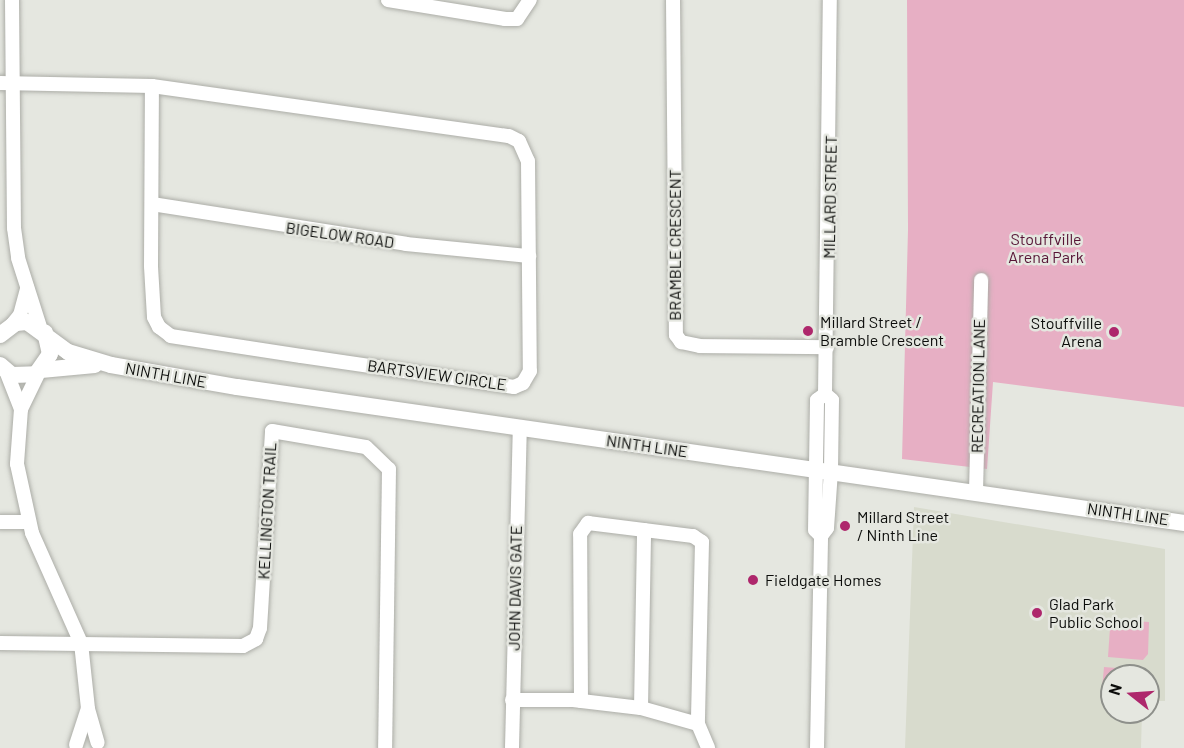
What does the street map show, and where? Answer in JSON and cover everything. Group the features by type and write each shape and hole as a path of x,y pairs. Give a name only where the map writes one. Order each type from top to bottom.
{"main road":[{"path":"3,331 27,322 43,332 50,354 40,371"},
{"name":"NINTH LINE","path":"43,332 68,352 111,365 520,429 824,470 1184,523"},
{"name":"NINTH LINE","path":"2,367 24,378 40,371 111,365"}],"street":[{"path":"12,0 6,83 14,228 27,288 43,332"},
{"path":"388,0 505,19 517,18 530,0"},
{"name":"BRAMBLE CRESCENT","path":"674,0 676,335 681,342 699,346 827,347"},
{"name":"MILLARD STREET","path":"817,748 821,536 827,528 824,470 832,400 825,394 830,0"},
{"name":"BARTSVIEW CIRCLE","path":"6,83 152,86 509,136 519,141 528,161 530,371 523,383 513,387 171,336 159,327 154,317 152,86"},
{"name":"BIGELOW ROAD","path":"152,204 406,244 529,256"},
{"name":"RECREATION LANE","path":"976,492 981,280"},
{"path":"3,331 20,315 27,288"},
{"path":"2,367 21,408"},
{"path":"40,371 21,408 17,464 28,522 81,643 88,709 101,745 74,746 88,709"},
{"name":"JOHN DAVIS GATE","path":"512,748 520,429"},
{"name":"KELLINGTON TRAIL","path":"81,643 243,646 256,639 260,628 272,431 366,447 389,469 385,748"},
{"path":"0,522 28,522"},
{"path":"581,701 580,534 588,523 693,536 702,542 698,724 708,748"},
{"path":"641,708 644,530"},
{"path":"0,644 81,643"},
{"path":"512,700 581,701 641,708 698,724"}],"shaded area":[{"name":"Glad Park Public School","path":"914,507 1165,549 1165,701 1160,701 1160,664 1100,664 1100,724 1142,724 1141,748 905,748"}],"green space":[{"name":"Stouffville Arena Park","path":"907,0 1184,0 1184,407 993,382 987,469 902,459 908,230"},
{"path":"1118,620 1149,622 1148,654 1143,660 1108,657 1110,628"}],"place":[{"name":"Millard Street / Bramble Crescent","path":"808,331"},
{"name":"Stouffville Arena","path":"1114,332"},
{"name":"Millard Street / Ninth Line","path":"845,526"},
{"name":"Fieldgate Homes","path":"753,580"},
{"name":"Glad Park Public School","path":"1037,613"}]}
